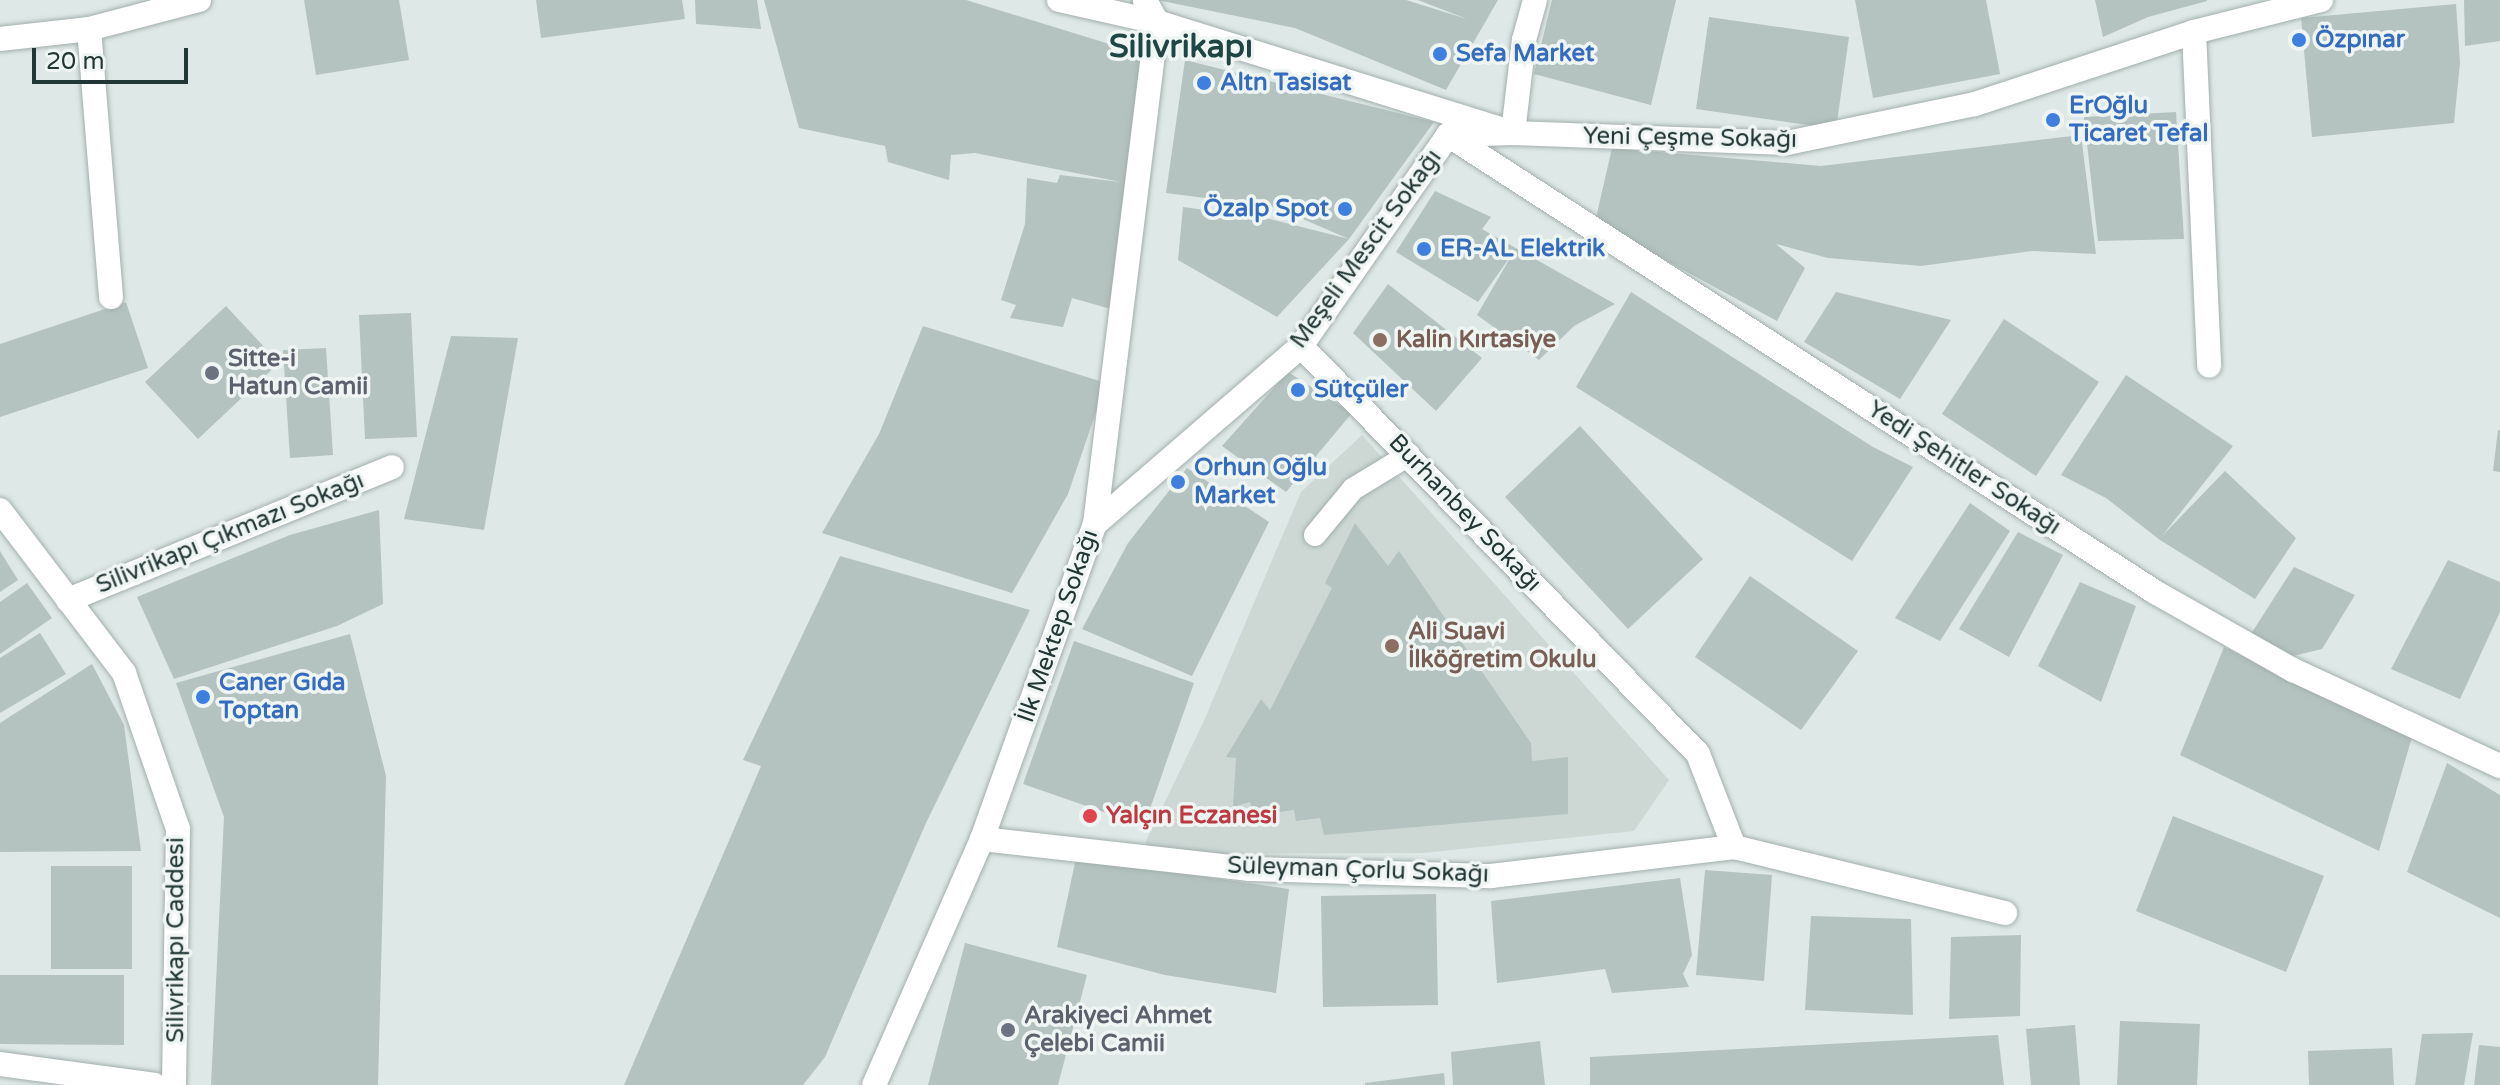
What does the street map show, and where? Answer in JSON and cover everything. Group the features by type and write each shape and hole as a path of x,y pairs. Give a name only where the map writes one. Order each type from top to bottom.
{"street":[{"path":"0,39 89,29 199,0"},
{"name":"Yeni Çeşme Sokağı","path":"1059,0 1157,22 1513,133 1787,143 1975,104 2194,32 2321,0"},
{"path":"1145,0 1157,22"},
{"path":"1513,133 1524,40 1535,0"},
{"name":"İlk Mektep Sokağı","path":"874,1085 982,839 1095,524 1157,22"},
{"path":"89,29 111,297"},
{"path":"2194,32 2209,366"},
{"name":"Meşeli Mescit Sokağı","path":"1095,524 1301,346 1448,135 1513,133"},
{"name":"Yedi Şehitler Sokağı","path":"1448,135 2155,592 2293,670 2500,766"},
{"name":"Burhanbey Sokağı","path":"1301,346 1698,754 1734,847"},
{"name":"Silivrikapı Çıkmazı Sokağı","path":"68,600 392,467"},
{"name":"Silivrikapı Caddesi","path":"0,510 124,673 178,829 174,1085"},
{"name":"Süleyman Çorlu Sokağı","path":"982,839 1250,869 1491,876 1734,847"},
{"path":"1734,847 2005,913"},
{"path":"0,1064 155,1085"}],"lane":[{"path":"1315,535 1353,489 1409,455"}],"shaded area":[{"name":"Ali Suavi İlköğretim Okulu","path":"1362,435 1669,780 1634,831 1423,853 1155,854 1145,843 1203,723 1301,492"}],"building":[{"path":"304,0 399,0 409,60 316,75"},
{"path":"536,0 682,0 685,19 541,38"},
{"path":"695,0 757,0 761,29 696,24"},
{"path":"764,0 966,0 1145,55 1111,309 1072,298 1063,327 1010,318 1016,305 1001,300 1025,224 1027,178 1057,183 1060,175 1121,182 975,153 951,155 949,180 888,162 885,146 799,128"},
{"path":"1157,0 1406,0 1467,19 1418,0 1498,0 1446,90 1295,28"},
{"path":"1552,0 1676,0 1651,105 1534,74"},
{"path":"1855,0 1986,0 2000,74 1873,98"},
{"path":"2095,0 2207,1 2148,17 2103,37"},
{"path":"2464,0 2500,0 2500,41 2465,46"},
{"path":"2456,4 2460,63 2454,123 2312,137 2301,18"},
{"path":"1709,17 1849,37 1836,129 1696,109"},
{"path":"1185,60 1434,122 1349,239 1275,207 1166,193"},
{"path":"2176,112 2184,239 2098,241 2084,117"},
{"path":"2081,135 2096,254 2032,251 1921,266 1828,258 1776,244 1805,268 1777,321 1595,222 1612,148 1821,166"},
{"path":"1435,191 1491,217 1482,229 1615,304 1574,326 1539,360 1477,315 1513,253 1478,302 1396,252"},
{"path":"1183,207 1270,219 1349,239 1277,317 1178,260"},
{"path":"1388,284 1482,358 1436,411 1353,333"},
{"path":"1631,292 1873,447 1913,467 1852,561 1576,387"},
{"path":"1836,292 1951,320 1900,399 1804,342"},
{"path":"126,302 148,368 0,417 0,344"},
{"name":"Sitte-i Hatun Camii","path":"226,306 279,363 198,439 145,382"},
{"path":"411,313 417,437 365,439 359,315"},
{"path":"2004,319 2099,382 2036,476 1942,414"},
{"path":"923,326 1106,383 1068,494 1012,593 822,533 879,434"},
{"path":"451,336 518,338 484,530 404,519"},
{"path":"326,348 333,455 290,458 283,350"},
{"path":"1288,372 1352,413 1286,492 1222,446"},
{"path":"2126,375 2233,446 2162,536 2225,471 2296,538 2255,599 2160,540 2106,498 2061,475"},
{"path":"1580,426 1703,559 1628,629 1505,497"},
{"path":"2500,430 2500,472 2493,471"},
{"path":"1187,468 1269,522 1192,676 1082,629 1128,543"},
{"path":"1970,503 2010,531 1940,641 1895,618"},
{"path":"379,510 383,604 337,626 174,679 137,597 290,535"},
{"path":"1355,523 1388,566 1399,551 1531,743 1532,761 1568,757 1568,814 1324,835 1320,818 1296,821 1294,810 1253,816 1250,802 1233,807 1236,758 1226,757 1261,699 1270,710 1332,588 1325,583"},
{"path":"2018,532 2063,555 2009,657 1959,629"},
{"path":"0,551 18,580 0,592"},
{"path":"840,556 1030,610 926,823 825,1057 803,1085 624,1085 761,766 743,760"},
{"path":"2448,560 2500,582 2500,612 2460,699 2391,669"},
{"path":"2294,567 2355,595 2322,649 2281,659 2249,637"},
{"path":"1750,576 1858,651 1801,730 1695,657"},
{"path":"2080,582 2136,606 2101,702 2038,666"},
{"path":"27,583 52,618 0,654 0,602"},
{"path":"40,633 66,674 0,713 0,658"},
{"path":"350,634 386,776 378,1085 211,1085 224,817 176,683"},
{"path":"1074,641 1194,683 1144,826 1023,784"},
{"path":"2224,647 2412,737 2379,851 2180,755"},
{"path":"92,664 124,725 141,851 0,852 0,723"},
{"path":"2447,763 2500,795 2500,918 2407,872"},
{"path":"2173,816 2324,876 2286,972 2136,911"},
{"path":"1076,858 1289,889 1276,993 1165,975 1057,947"},
{"path":"51,866 132,866 132,969 51,969"},
{"path":"1705,870 1772,875 1764,981 1696,975"},
{"path":"1680,878 1692,955 1683,974 1689,987 1612,993 1605,969 1497,983 1491,901"},
{"path":"1436,894 1438,1005 1323,1007 1321,896"},
{"path":"1811,916 1911,919 1913,1015 1805,1010"},
{"path":"2021,935 2020,1016 1949,1019 1951,937"},
{"name":"Arakiyeci Ahmet Çelebi Camii","path":"965,943 1087,975 1058,1085 928,1085"},
{"path":"0,975 124,975 124,1045 0,1044"},
{"path":"2120,1021 2200,1024 2197,1085 2117,1085"},
{"path":"2075,1025 2080,1085 2031,1085 2026,1029"},
{"path":"2473,1033 2464,1085 2415,1085 2422,1034"},
{"path":"1998,1035 2004,1085 1590,1085 1590,1057"},
{"path":"1540,1041 1545,1085 1453,1085 1451,1052"},
{"path":"2479,1045 2500,1047 2500,1085 2474,1085"},
{"path":"2392,1048 2394,1085 2309,1085 2308,1051"},
{"path":"1444,1073 1445,1085 1365,1085 1365,1083"}],"place":[{"name":"Özpınar","path":"2299,40"},
{"name":"Sefa Market","path":"1440,54"},
{"name":"Altn Tasisat","path":"1204,83"},
{"name":"ErOğlu Ticaret Tefal","path":"2053,120"},
{"name":"Özalp Spot","path":"1345,209"},
{"name":"ER-AL Elektrik","path":"1424,249"},
{"name":"Kalin Kırtasiye","path":"1380,340"},
{"name":"Sitte-i Hatun Camii","path":"212,373"},
{"name":"Sütçüler","path":"1298,390"},
{"name":"Orhun Oğlu Market","path":"1178,482"},
{"name":"Ali Suavi İlköğretim Okulu","path":"1392,646"},
{"name":"Caner Gıda Toptan","path":"203,697"},
{"name":"Yalçın Eczanesi","path":"1090,816"},
{"name":"Arakiyeci Ahmet Çelebi Camii","path":"1008,1030"}],"district":[{"name":"Silivrikapı","path":"1181,47"}]}
